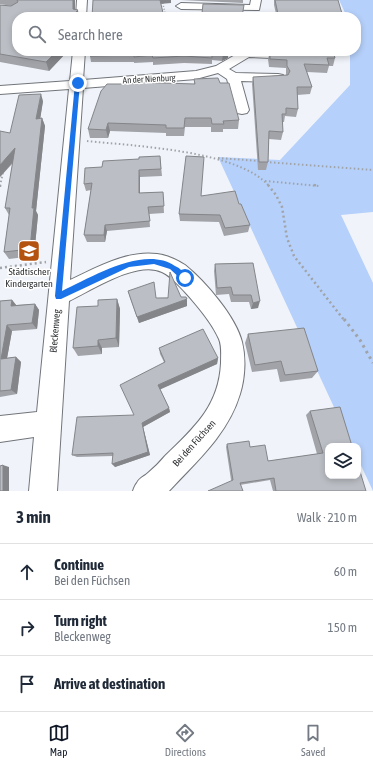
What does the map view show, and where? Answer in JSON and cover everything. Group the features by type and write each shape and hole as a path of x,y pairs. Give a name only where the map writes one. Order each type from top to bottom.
{"street":[{"path":"81,12 82,0"},
{"path":"181,6 255,10"},
{"name":"Bleckenweg","path":"43,491 47,423 78,83 79,56"},
{"name":"An der Nienburg","path":"0,90 78,83 183,77 220,69 241,56"},
{"path":"220,69 233,77 280,78"},
{"path":"233,77 242,110"},
{"name":"Bei den Füchsen","path":"58,296 128,264 154,262 172,267 185,278 214,313 229,337 233,367 228,394 214,423 158,483 147,491"},
{"path":"0,429 47,423"}],"path":[{"path":"162,0 165,12"},
{"path":"72,140 182,152 216,158 373,170"},
{"path":"216,158 250,172 264,181 276,195 282,207 287,238 294,256 360,340 373,363"},
{"path":"0,187 5,166"},
{"path":"264,181 319,186"},
{"path":"0,268 62,260"}],"shaded area":[{"path":"339,0 373,0 373,212 341,215 373,283 373,491 361,465 361,443 351,443 218,157 280,160 350,85 350,56 361,56 361,12 345,12"}],"building":[{"path":"17,0 73,0 73,9 78,10 76,12 12,12 12,56 52,56 46,62 0,54 0,5 11,6 18,2"},
{"path":"93,0 160,0 163,12 92,12"},
{"path":"275,0 338,0 342,12 278,12"},
{"path":"203,4 244,5 243,12 202,12"},
{"path":"152,56 184,56 153,58"},
{"path":"184,56 212,56 212,58"},
{"path":"270,56 334,56 335,58 327,58 329,65 304,64 312,87 297,87 298,109 286,108 286,114 282,114 283,132 269,131 268,162 259,162 253,77 288,75 290,71 287,66 287,60 270,59"},
{"path":"218,78 220,83 229,83 239,120 223,121 224,124 212,124 211,118 185,118 184,128 166,128 166,125 108,123 106,130 88,129 101,91 107,84 132,84 133,82 195,84 194,79"},
{"path":"41,94 36,119 42,118 32,208 34,208 30,249 4,252 10,208 5,208 15,148 0,165 0,131 10,133 19,95"},
{"path":"160,156 161,169 139,170 139,193 163,192 164,206 148,207 150,221 105,225 104,235 84,235 92,183 84,184 85,168 102,167 103,161"},
{"path":"186,156 204,157 201,196 235,191 239,204 241,204 250,225 225,228 220,215 179,214"},
{"path":"253,263 260,301 253,303 251,295 233,295 231,287 217,288 215,264"},
{"path":"170,272 181,297 186,297 187,299 137,317 128,291 154,282 156,298 168,298"},
{"path":"117,299 116,338 98,340 98,346 73,348 77,307 98,306 98,300"},
{"path":"12,300 11,306 35,304 32,323 7,325 1,359 16,357 11,390 0,391 0,301"},
{"path":"304,328 318,371 285,375 281,361 255,365 248,334"},
{"path":"203,329 218,358 158,385 169,408 142,423 148,452 112,464 113,453 72,455 77,417 134,415 120,385 165,362 159,348"},
{"path":"340,407 351,443 325,443 325,479 361,479 361,475 366,491 276,491 274,478 240,483 243,491 208,491 233,480 227,444 249,441 250,447 265,445 268,461 323,453 310,411"},
{"path":"3,465 3,491 0,491 0,466"}],"place":[{"name":"Städtischer Kindergarten","path":"29,251"}],"route":[{"path":"78,83 58,296 128,264 154,262 172,267 185,278"}]}
